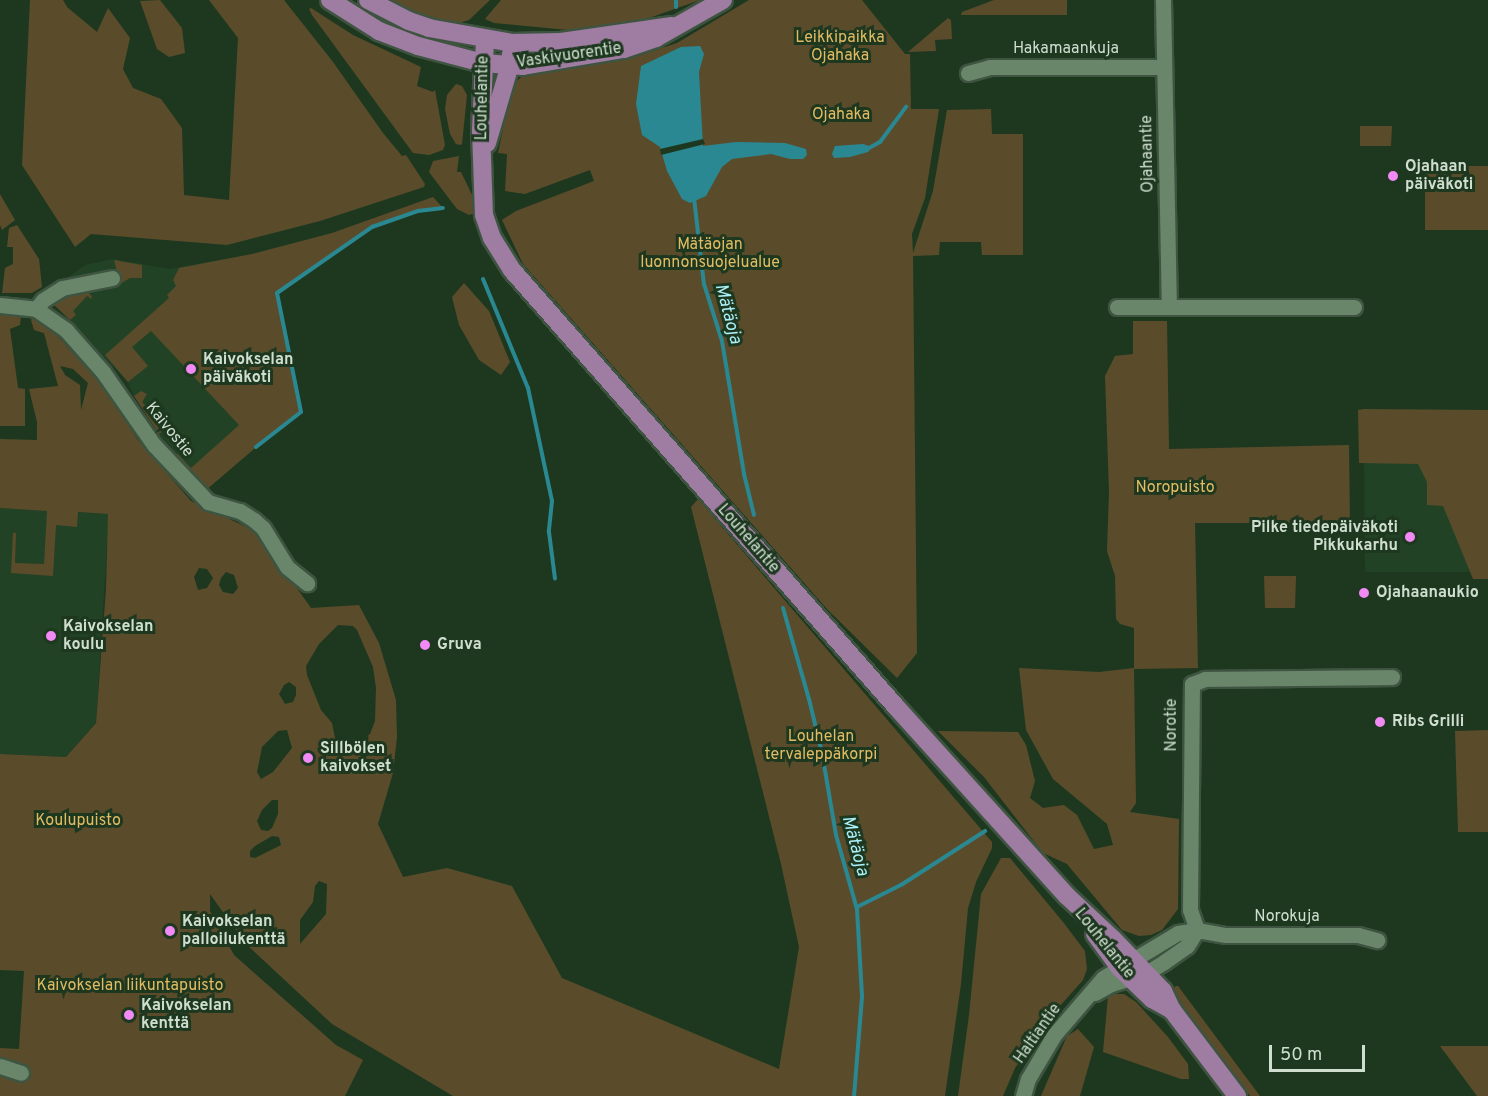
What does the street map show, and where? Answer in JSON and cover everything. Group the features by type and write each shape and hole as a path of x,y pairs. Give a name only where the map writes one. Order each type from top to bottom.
{"main road":[{"name":"Vaskivuorentie","path":"330,0 379,31 418,46 483,63 510,65 564,60 624,49 656,38 723,0"},
{"name":"Vaskivuorentie","path":"368,0 409,21 485,40 512,43 561,42 652,27 674,26"},
{"name":"Louhelantie","path":"485,40 481,130 484,215 492,238 512,270 897,708 1133,970 1167,996 1172,1010 1237,1096"},
{"name":"Louhelantie","path":"483,156 510,65 512,43"}],"street":[{"name":"Ojahaantie","path":"1163,0 1169,307"},
{"name":"Hakamaankuja","path":"968,73 990,67 1164,67"},
{"path":"36,309 43,300 62,288 111,278"},
{"name":"Kaivostie","path":"0,305 36,309 52,318 89,355 154,446 207,502 240,511 254,520 263,528 287,567 307,583"},
{"path":"1117,307 1354,306"},
{"name":"Norotie","path":"1197,930 1190,910 1192,684 1205,679 1392,677"},
{"path":"1133,970 1186,946 1197,930"},
{"name":"Norokuja","path":"1197,930 1207,934 1226,935 1358,935 1377,940"},
{"name":"Haltiantie","path":"1023,1096 1028,1079 1068,1017 1090,996 1103,978 1133,970"},
{"path":"0,1066 21,1073"}],"shaded area":[{"name":"Kaivokselan päiväkoti","path":"252,254 275,431 206,490 196,474 159,434 134,396 128,382 50,301 66,279 85,265 112,259 170,269"},
{"name":"Pilke tiedepäiväkoti Pikkukarhu","path":"1424,457 1471,572 1365,572 1364,458"},
{"name":"Kaivokselan koulu","path":"0,508 109,514 96,722 66,757 0,754"}],"green space":[{"path":"30,0 63,0 67,7 97,32 108,8 130,38 123,69 133,88 161,99 182,128 184,195 229,200 238,38 209,0 284,0 333,62 383,133 402,156 406,155 425,184 424,187 320,221 227,245 91,234 75,247 22,165"},
{"path":"160,0 182,28 185,53 169,57 157,49 140,1"},
{"path":"387,0 490,0 469,20 456,24 405,9"},
{"path":"501,0 700,0 635,23 604,29 568,30 494,23 485,19"},
{"path":"749,0 862,0 905,54 910,54 911,109 939,109 925,198 912,234 913,253 933,191 947,110 991,109 992,134 1023,134 1023,255 982,255 981,242 940,242 939,255 913,256 917,653 897,678 827,609 523,264 502,220 516,211 594,181 590,170 525,194 505,191 507,154 498,153 507,109 516,82 522,76 632,58 677,43"},
{"path":"994,0 1067,0 1067,15 961,15 962,12"},
{"path":"311,8 353,35 421,67 417,86 433,92 435,90 445,145 443,150 429,155 413,153 312,15 309,9"},
{"path":"948,18 951,20 952,39 935,40 936,51 908,52"},
{"path":"456,84 462,86 467,95 462,144 460,145 456,144 450,134 445,109 447,95"},
{"path":"1360,126 1392,126 1391,146 1360,146"},
{"path":"459,156 457,172 461,172 473,197 475,213 469,215 457,209 429,172 433,161"},
{"path":"1425,166 1488,166 1488,230 1425,230"},
{"path":"0,194 15,220 2,230 0,225"},
{"path":"433,197 443,208 418,211 372,227 277,293 301,412 275,431 206,490 175,461 177,453 191,468 239,425 151,331 132,347 148,366 128,382 105,355 169,298 167,295 176,286 173,280 179,268 252,254 332,233"},
{"path":"17,225 39,259 42,287 32,293 2,293 5,268 13,264 13,247 7,247 9,228"},
{"path":"114,260 142,265 142,278 130,278 120,284"},
{"path":"464,283 489,311 510,362 501,375 479,360 459,325 452,297"},
{"path":"87,290 91,299 87,296 73,311 76,315 70,320 50,301 53,297"},
{"path":"0,313 21,316 20,325 10,329 18,388 25,389 25,426 0,426"},
{"path":"33,316 51,329 104,387 137,439 191,501 257,532 311,608 359,605 379,643 396,700 397,737 393,773 378,824 403,877 447,868 512,886 562,978 779,1069 799,947 781,864 691,507 698,499 992,842 992,848 976,882 968,908 961,984 945,1096 453,1096 332,1024 245,943 210,894 210,911 234,955 336,1045 363,1060 345,1096 0,1096 0,1048 19,1049 24,971 0,970 0,754 66,757 96,723 106,589 108,514 78,512 77,527 56,525 53,576 11,573 13,533 16,533 15,563 44,564 47,511 0,508 0,439 37,440 37,422 29,389 58,386 44,333 34,330 31,320","holes":["60,366 73,369 88,383 81,410 80,385 65,375","199,568 207,569 213,578 207,588 198,590 194,577","226,572 234,575 238,588 233,594 223,592 219,585","338,625 353,626 357,630 373,667 376,688 375,721 370,734 356,745 336,743 332,723 321,710 307,675 306,666 319,644","289,682 296,687 293,702 285,704 279,694 284,685","287,730 292,748 273,772 261,779 257,772 262,747 278,731","272,800 278,800 278,814 272,828 268,831 261,830 257,821 262,810","272,836 279,837 281,845 255,858 250,857 250,851 255,846","319,881 327,884 326,914 300,944 300,920 313,902 315,886"]},
{"name":"Noropuisto","path":"1133,321 1167,321 1169,449 1349,445 1350,523 1195,523 1198,668 1134,669 1136,803 1130,812 1179,819 1178,909 1162,930 1151,935 1139,936 1122,930 1067,864 1043,853 984,777 938,731 1018,732 1026,745 1035,781 1030,798 1043,808 1064,805 1077,815 1094,849 1113,845 1107,824 1053,779 1026,730 1019,668 1099,672 1134,668 1134,628 1120,624 1116,619 1115,576 1107,551 1109,492 1105,376 1115,356 1133,354"},
{"path":"141,391 147,394 142,402 166,429 159,434 134,396"},
{"path":"1358,410 1488,410 1488,579 1473,579 1443,506 1427,505 1427,482 1418,464 1359,463"},
{"path":"1264,576 1296,576 1295,608 1265,608"},
{"path":"1488,730 1488,832 1458,832 1455,731"},
{"path":"1001,858 1010,858 1063,922 1085,951 1087,969 1083,980 1059,1007 1015,1068 1003,1096 958,1096 981,894"},
{"path":"1176,986 1260,1096 1250,1096 1191,1020 1170,991"},
{"path":"1124,994 1136,1002 1168,1037 1188,1064 1189,1079 1181,1079 1103,1052 1108,996"},
{"path":"1078,1029 1094,1047 1080,1096 1041,1096 1067,1036"},
{"path":"1440,1046 1488,1046 1488,1096 1477,1096"}],"water":[{"path":"700,46 704,54 699,72 703,146 736,142 785,143 806,149 807,155 803,159 790,159 771,154 732,159 722,167 706,196 690,203 682,199 667,171 660,147 642,135 636,104 641,66 681,47"},
{"path":"863,144 872,147 868,152 850,157 834,158 832,154 835,146"}],"pier":[{"path":"703,139 705,144 661,155 660,149"}],"waterway":[{"name":"Mätäoja","path":"676,0 676,7"},
{"path":"869,148 880,142 906,107"},
{"name":"Mätäoja","path":"694,198 704,284 722,341 744,474 754,515"},
{"path":"256,447 301,412 277,293 372,227 418,211 443,208"},
{"path":"483,279 528,388 552,501 549,532 555,579"},
{"name":"Mätäoja","path":"783,608 809,699 822,753 836,835 857,909 862,997 854,1096"},
{"path":"857,907 901,885 985,831"}],"place":[{"name":"Ojahaan päiväkoti","path":"1393,176"},
{"name":"Kaivokselan päiväkoti","path":"191,369"},
{"name":"Pilke tiedepäiväkoti Pikkukarhu","path":"1410,537"},
{"name":"Ojahaanaukio","path":"1364,593"},
{"name":"Kaivokselan koulu","path":"51,636"},
{"name":"Gruva","path":"425,645"},
{"name":"Ribs Grilli","path":"1380,722"},
{"name":"Sillbölen kaivokset","path":"308,758"},
{"name":"Kaivokselan palloilukenttä","path":"170,931"},
{"name":"Kaivokselan kenttä","path":"129,1015"}],"park label":[{"name":"Leikkipaikka Ojahaka","path":"840,47"},
{"name":"Ojahaka","path":"841,115"},
{"name":"Mätäojan luonnonsuojelualue","path":"710,254"},
{"name":"Louhelan tervaleppäkorpi","path":"821,746"},
{"name":"Koulupuisto","path":"78,821"},
{"name":"Kaivokselan liikuntapuisto","path":"130,986"}]}
